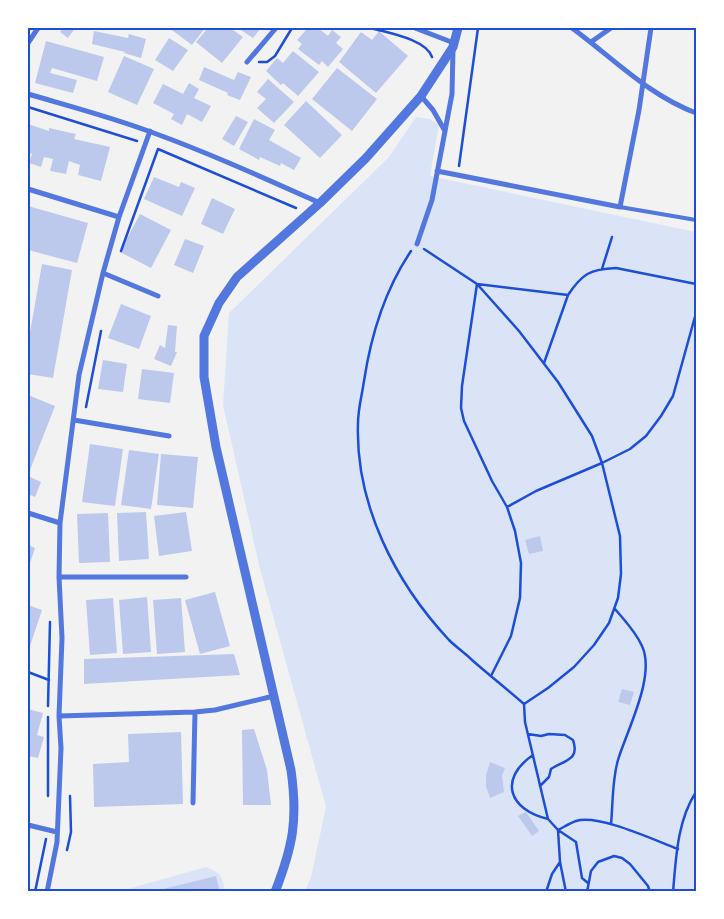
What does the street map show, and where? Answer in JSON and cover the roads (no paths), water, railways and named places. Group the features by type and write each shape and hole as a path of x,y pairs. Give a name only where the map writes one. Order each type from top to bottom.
{"street":[{"path":"28,43 38,28"},
{"path":"248,61 276,28"},
{"path":"415,28 454,45"},
{"path":"417,244 432,200 452,94 454,45 458,28"},
{"path":"572,28 642,84 682,108 696,113"},
{"path":"591,42 611,28"},
{"path":"437,171 620,207 651,28"},
{"path":"275,892 287,862 292,841 294,794 291,770 216,447 204,377 204,336 219,303 237,277 320,203 366,158 420,96 454,45"},
{"path":"28,94 150,131 263,177 320,203"},
{"path":"420,96 433,110 445,131"},
{"path":"47,892 57,842 62,638 59,577 60,523 79,375 119,216 150,131"},
{"path":"28,188 119,216"},
{"path":"103,274 158,296"},
{"path":"74,420 169,436"},
{"path":"28,513 60,523"},
{"path":"59,577 186,577"},
{"path":"59,716 195,712 215,710 274,696"},
{"path":"193,803 195,712"},
{"path":"28,825 57,832"}],"lane":[{"path":"620,207 696,220"}]}
